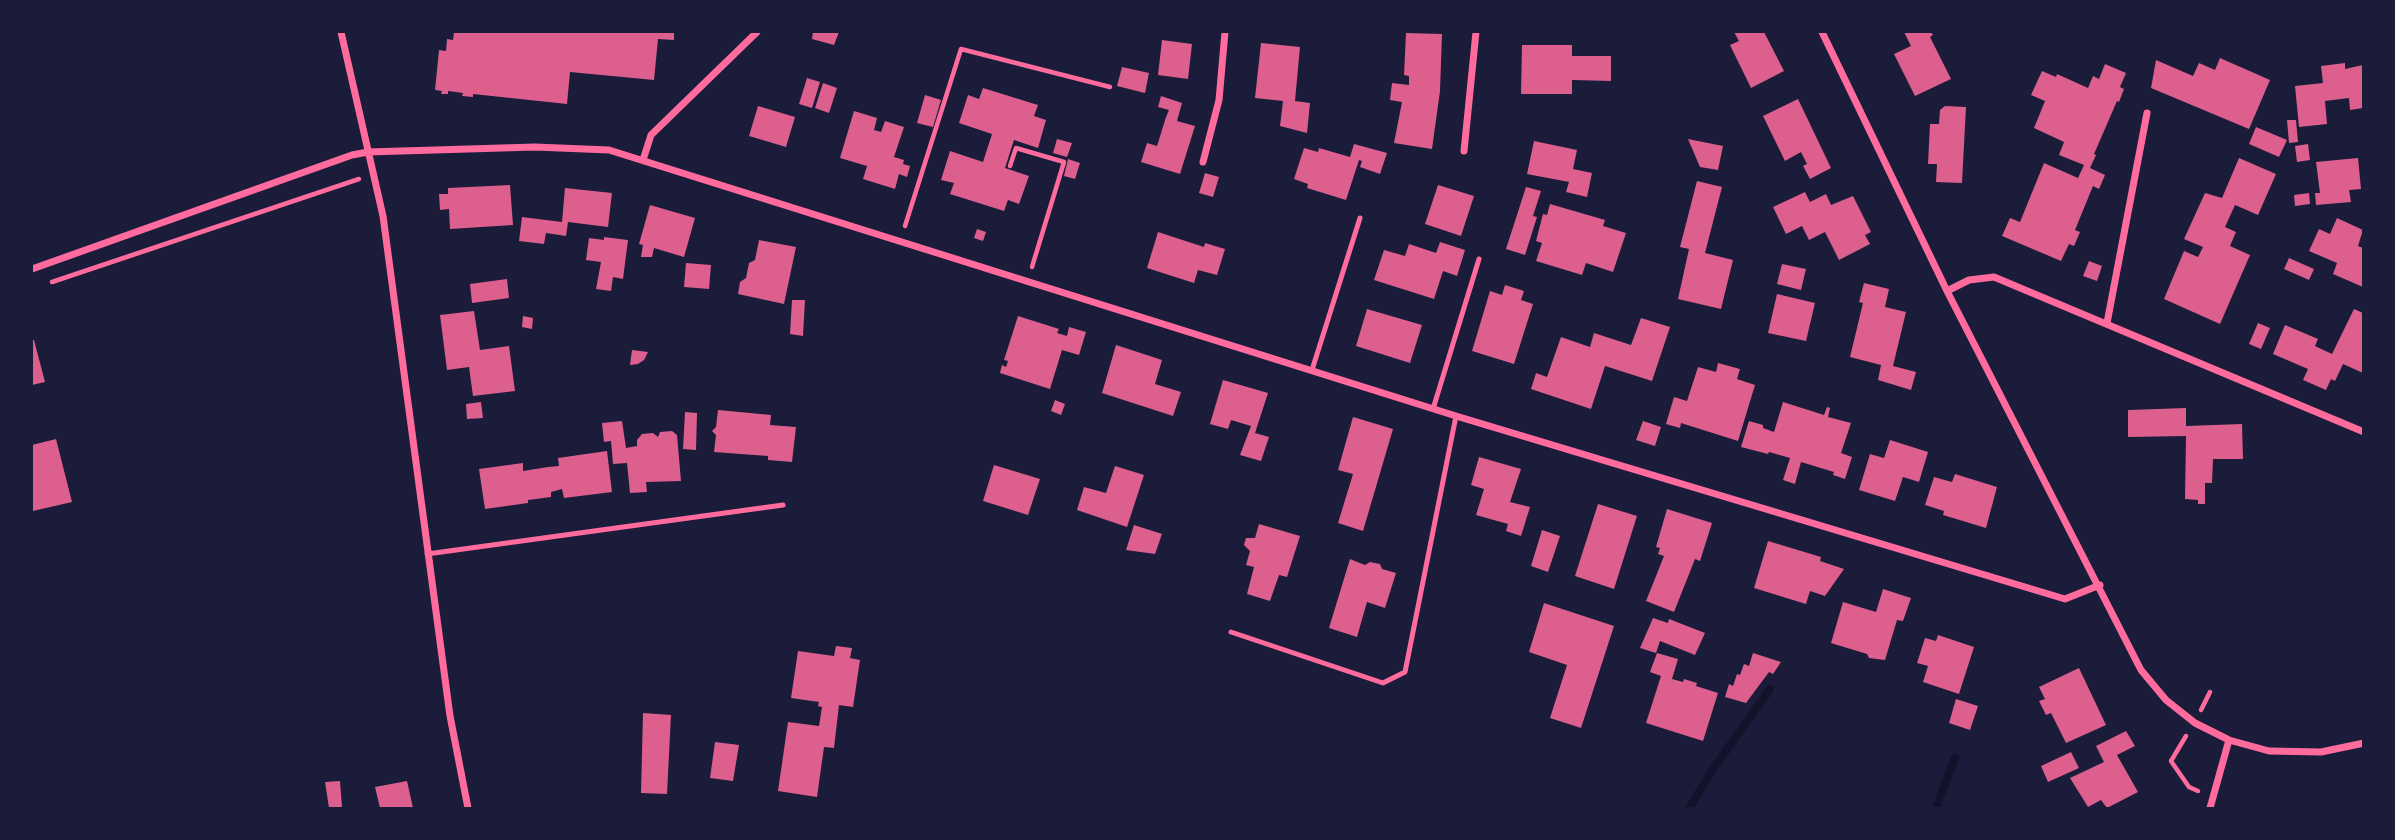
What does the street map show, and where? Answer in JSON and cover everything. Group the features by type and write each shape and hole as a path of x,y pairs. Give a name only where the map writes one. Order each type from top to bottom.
{"street":[{"path":"341,32 383,216 450,716 468,808"},
{"path":"643,160 651,135 757,32"},
{"path":"1203,162 1219,100 1224,32"},
{"path":"1464,151 1476,32"},
{"path":"1822,32 1947,290 2100,585 2141,670 2166,700 2194,723 2229,740 2269,751 2321,752 2364,743"},
{"path":"2107,323 2147,113"},
{"path":"32,269 352,155 369,152 535,147 609,150 1433,409 2065,599 2100,585"},
{"path":"1947,290 1969,280 1994,277 2364,432"},
{"path":"2210,808 2229,740"}],"lane":[{"path":"1312,370 1360,218"},
{"path":"1433,409 1479,259"},
{"path":"1231,632 1383,683 1405,672 1456,416"},
{"path":"427,554 783,505"}],"path":[{"path":"901,241 961,49 1110,87"},
{"path":"1010,166 1016,148 1064,162 1028,281"},
{"path":"47,284 353,180 375,176"},
{"path":"2210,692 2171,761 2189,787 2212,797"}],"building":[{"path":"454,32 674,32 674,40 658,39 654,80 570,72 567,104 473,94 473,97 462,96 463,93 448,91 448,94 441,94 442,91 435,90 439,50 446,51 447,39 453,40"},
{"path":"813,32 839,32 834,45 812,39"},
{"path":"1734,32 1764,32 1784,71 1751,88 1730,45 1739,41"},
{"path":"1904,32 1931,32 1933,35 1930,37 1951,79 1915,96 1894,54 1911,46"},
{"path":"1406,33 1442,34 1440,91 1432,149 1394,143 1402,102 1390,100 1392,83 1409,85 1409,76 1404,75"},
{"path":"1162,40 1192,44 1188,79 1158,75"},
{"path":"1261,43 1300,47 1295,101 1310,103 1307,133 1280,126 1283,101 1255,98"},
{"path":"1522,45 1572,45 1572,56 1611,56 1611,81 1572,80 1572,94 1521,94"},
{"path":"2220,58 2270,80 2249,129 2151,88 2156,60 2193,76 2199,63 2215,70"},
{"path":"2345,63 2345,69 2363,65 2363,108 2350,110 2349,98 2325,101 2327,124 2299,127 2295,86 2323,83 2321,66"},
{"path":"2105,64 2126,73 2120,87 2124,89 2090,168 2105,175 2099,189 2093,186 2075,230 2080,232 2074,246 2069,244 2061,261 2002,236 2010,218 2020,222 2044,163 2078,178 2084,165 2059,155 2064,142 2034,128 2045,101 2031,95 2042,71 2056,77 2057,74 2088,88 2093,76 2099,79"},
{"path":"1122,67 1149,73 1145,93 1117,86"},
{"path":"807,78 820,82 812,108 799,104"},
{"path":"823,83 837,88 829,113 815,108"},
{"path":"983,88 1038,105 1034,116 1046,120 1038,148 1014,140 1005,168 1029,176 1019,204 1008,200 1004,211 950,194 954,183 941,180 950,151 983,162 992,134 959,123 968,95 979,99"},
{"path":"925,95 941,100 933,127 917,123"},
{"path":"1161,96 1182,103 1177,121 1195,126 1180,174 1141,162 1147,143 1157,146 1169,110 1158,107"},
{"path":"1798,99 1831,168 1810,179 1803,166 1807,164 1801,152 1785,161 1763,116"},
{"path":"758,106 795,117 786,147 749,136"},
{"path":"1945,106 1966,107 1962,183 1936,182 1937,164 1928,164 1930,124 1939,124 1940,110"},
{"path":"854,111 877,118 874,130 881,132 885,121 904,127 894,157 904,160 903,164 910,166 907,177 899,174 895,189 863,179 867,166 840,158"},
{"path":"2287,120 2296,120 2298,142 2289,143"},
{"path":"2256,127 2287,140 2279,157 2249,144"},
{"path":"1057,139 1072,143 1067,157 1053,153"},
{"path":"1688,139 1723,146 1718,170 1700,167"},
{"path":"1534,141 1577,150 1573,169 1592,173 1587,197 1566,192 1569,182 1527,174"},
{"path":"1354,144 1387,153 1380,174 1360,167 1362,161 1359,160 1346,200 1307,188 1308,184 1294,179 1304,148 1318,152 1319,148 1350,157"},
{"path":"2308,144 2310,160 2297,162 2295,146"},
{"path":"2239,158 2276,174 2258,215 2235,205 2225,227 2236,232 2230,246 2250,255 2220,324 2164,299 2184,251 2198,257 2203,247 2184,239 2205,193 2222,198"},
{"path":"2358,158 2361,189 2349,190 2351,202 2316,205 2315,193 2320,193 2316,162"},
{"path":"1068,159 1080,163 1075,179 1064,176"},
{"path":"1205,173 1219,177 1213,197 1199,193"},
{"path":"1697,181 1722,187 1705,253 1733,260 1721,309 1678,299 1689,249 1680,247"},
{"path":"510,185 513,225 450,229 449,209 440,210 439,194 448,194 448,188"},
{"path":"1438,185 1474,196 1461,236 1425,224"},
{"path":"1526,187 1541,191 1533,216 1537,217 1525,255 1506,249"},
{"path":"565,188 612,193 608,227 568,222 566,236 546,233 544,244 519,241 522,217 562,222"},
{"path":"1805,192 1810,202 1826,194 1831,205 1853,196 1871,232 1865,235 1870,244 1839,260 1825,232 1809,240 1802,226 1786,234 1773,207"},
{"path":"2309,193 2310,204 2295,206 2294,195"},
{"path":"1550,204 1605,220 1603,226 1626,233 1613,272 1586,263 1582,275 1536,261 1542,243 1536,241 1543,214 1547,215"},
{"path":"650,205 695,218 684,257 654,248 652,257 641,257 643,245 639,244"},
{"path":"2337,218 2363,230 2358,246 2363,248 2363,287 2333,274 2337,263 2309,251 2319,229 2330,234"},
{"path":"977,229 986,232 983,241 974,238"},
{"path":"1158,232 1204,247 1205,243 1225,249 1217,275 1198,270 1194,283 1147,268"},
{"path":"604,237 628,240 623,279 613,277 611,291 596,289 601,262 586,260 589,238 604,240"},
{"path":"759,240 796,247 784,304 738,294 740,282 746,278 749,263 755,260"},
{"path":"1440,242 1465,250 1457,276 1443,271 1434,299 1374,280 1384,250 1405,256 1409,244 1436,253"},
{"path":"2289,258 2314,269 2309,280 2284,269"},
{"path":"2089,261 2102,266 2097,281 2083,276"},
{"path":"686,263 711,265 709,289 684,287"},
{"path":"1782,264 1806,269 1801,290 1777,284"},
{"path":"507,279 509,298 472,303 470,284"},
{"path":"1864,283 1889,289 1885,307 1906,312 1893,366 1916,372 1911,390 1878,380 1881,365 1850,357 1863,303 1859,302"},
{"path":"1505,285 1524,291 1521,300 1533,304 1514,364 1472,351 1490,291 1502,295"},
{"path":"1777,294 1815,303 1806,341 1768,333"},
{"path":"792,300 805,300 803,336 790,334"},
{"path":"1367,309 1422,325 1410,363 1356,346"},
{"path":"2354,309 2363,313 2363,373 2343,364 2335,381 2331,379 2326,390 2303,380 2308,369 2273,354 2285,325 2318,339 2315,346 2332,354"},
{"path":"474,311 480,350 509,346 515,391 473,396 469,367 447,370 440,315"},
{"path":"523,316 533,318 532,329 522,327"},
{"path":"1018,316 1059,329 1057,333 1067,336 1069,327 1086,332 1079,355 1062,350 1050,389 1000,373 1002,365 1006,367 1008,361 1004,360"},
{"path":"1641,318 1670,327 1652,381 1605,366 1591,409 1531,389 1536,373 1547,377 1561,337 1590,347 1594,333 1631,345"},
{"path":"2258,323 2270,328 2261,349 2249,344"},
{"path":"32,340 45,382 32,385"},
{"path":"1116,345 1162,360 1155,384 1181,392 1173,416 1102,393"},
{"path":"632,350 648,352 644,360 630,365"},
{"path":"1718,363 1740,369 1737,379 1755,385 1738,441 1681,423 1680,428 1666,424 1674,397 1687,401 1698,367 1716,372"},
{"path":"1223,380 1268,393 1255,433 1269,437 1261,461 1240,455 1251,426 1231,420 1228,429 1210,424"},
{"path":"1055,400 1065,404 1061,415 1051,411"},
{"path":"481,402 483,418 467,419 466,404"},
{"path":"1783,402 1824,415 1827,407 1830,408 1828,417 1851,423 1841,453 1852,457 1845,479 1833,475 1834,472 1801,462 1795,484 1783,480 1790,458 1741,447 1749,421 1774,432"},
{"path":"2186,408 2186,426 2242,424 2243,459 2213,459 2212,483 2205,483 2205,504 2198,504 2198,500 2185,499 2186,436 2128,437 2128,410"},
{"path":"718,410 771,415 770,425 796,427 792,462 768,460 768,456 714,452 716,435 712,431 716,427"},
{"path":"685,412 697,413 696,450 683,449"},
{"path":"1353,417 1393,429 1363,531 1338,523 1353,474 1338,470"},
{"path":"622,421 626,448 637,446 637,440 642,434 653,433 658,437 660,432 672,431 677,435 681,481 646,482 647,492 630,493 627,463 613,464 611,441 604,442 602,423"},
{"path":"1643,421 1661,427 1655,446 1636,440"},
{"path":"56,439 72,502 33,511 32,445"},
{"path":"1890,440 1928,452 1919,482 1903,477 1895,501 1859,490 1870,454 1884,458"},
{"path":"607,451 612,492 564,498 562,489 551,492 551,497 528,500 528,503 485,509 479,469 523,463 523,471 559,466 558,458"},
{"path":"1479,457 1521,469 1510,502 1530,507 1521,536 1506,531 1508,524 1476,515 1484,489 1471,485"},
{"path":"994,465 1040,479 1028,515 983,501"},
{"path":"1115,466 1144,475 1127,527 1077,510 1084,487 1106,493"},
{"path":"1955,474 1997,487 1986,528 1943,515 1944,511 1925,505 1934,477 1952,482"},
{"path":"1598,504 1637,516 1614,589 1575,576"},
{"path":"1667,509 1712,523 1700,561 1695,559 1674,612 1646,601 1664,556 1658,554 1660,548 1656,547"},
{"path":"1259,524 1300,536 1287,577 1279,575 1270,601 1247,594 1254,567 1246,565 1250,551 1244,545 1246,538 1255,538"},
{"path":"1134,525 1162,534 1155,554 1126,550"},
{"path":"1542,530 1560,536 1548,572 1531,566"},
{"path":"1768,541 1821,557 1820,561 1844,569 1825,596 1810,591 1806,604 1754,588"},
{"path":"1350,559 1365,565 1370,562 1380,564 1382,569 1396,573 1385,608 1367,602 1357,637 1329,628"},
{"path":"1883,589 1911,598 1903,621 1897,620 1885,660 1869,658 1867,654 1831,643 1843,602 1876,612"},
{"path":"1544,603 1614,626 1581,728 1550,718 1567,665 1529,652"},
{"path":"1653,618 1668,623 1669,619 1705,633 1695,655 1660,641 1656,653 1640,648"},
{"path":"1938,635 1974,647 1959,694 1923,682 1928,666 1917,663 1925,638 1936,641"},
{"path":"836,646 852,648 850,658 860,660 853,707 839,705 834,748 824,747 817,797 778,791 788,722 819,726 822,707 818,706 819,702 791,698 798,651 834,656"},
{"path":"1657,653 1678,659 1672,679 1683,682 1684,679 1718,693 1703,741 1646,723 1661,676 1650,672"},
{"path":"1753,653 1781,662 1773,674 1769,672 1746,703 1725,697 1729,684 1733,686 1744,664 1749,666"},
{"path":"2079,668 2106,725 2066,743 2051,713 2046,715 2039,701 2045,699 2039,687"},
{"path":"1956,699 1978,706 1970,730 1949,723"},
{"path":"643,713 671,715 667,794 641,793"},
{"path":"2126,731 2135,746 2117,755 2138,792 2107,808 2101,800 2088,807 2070,778 2104,762 2096,746"},
{"path":"715,742 739,745 733,781 710,778"},
{"path":"2071,752 2079,768 2048,782 2041,766"},
{"path":"340,781 342,807 329,808 325,782"},
{"path":"407,781 413,808 380,808 375,787"}],"waterway":[{"path":"1689,808 1713,769 1770,689"},
{"path":"1936,808 1955,758"}]}
